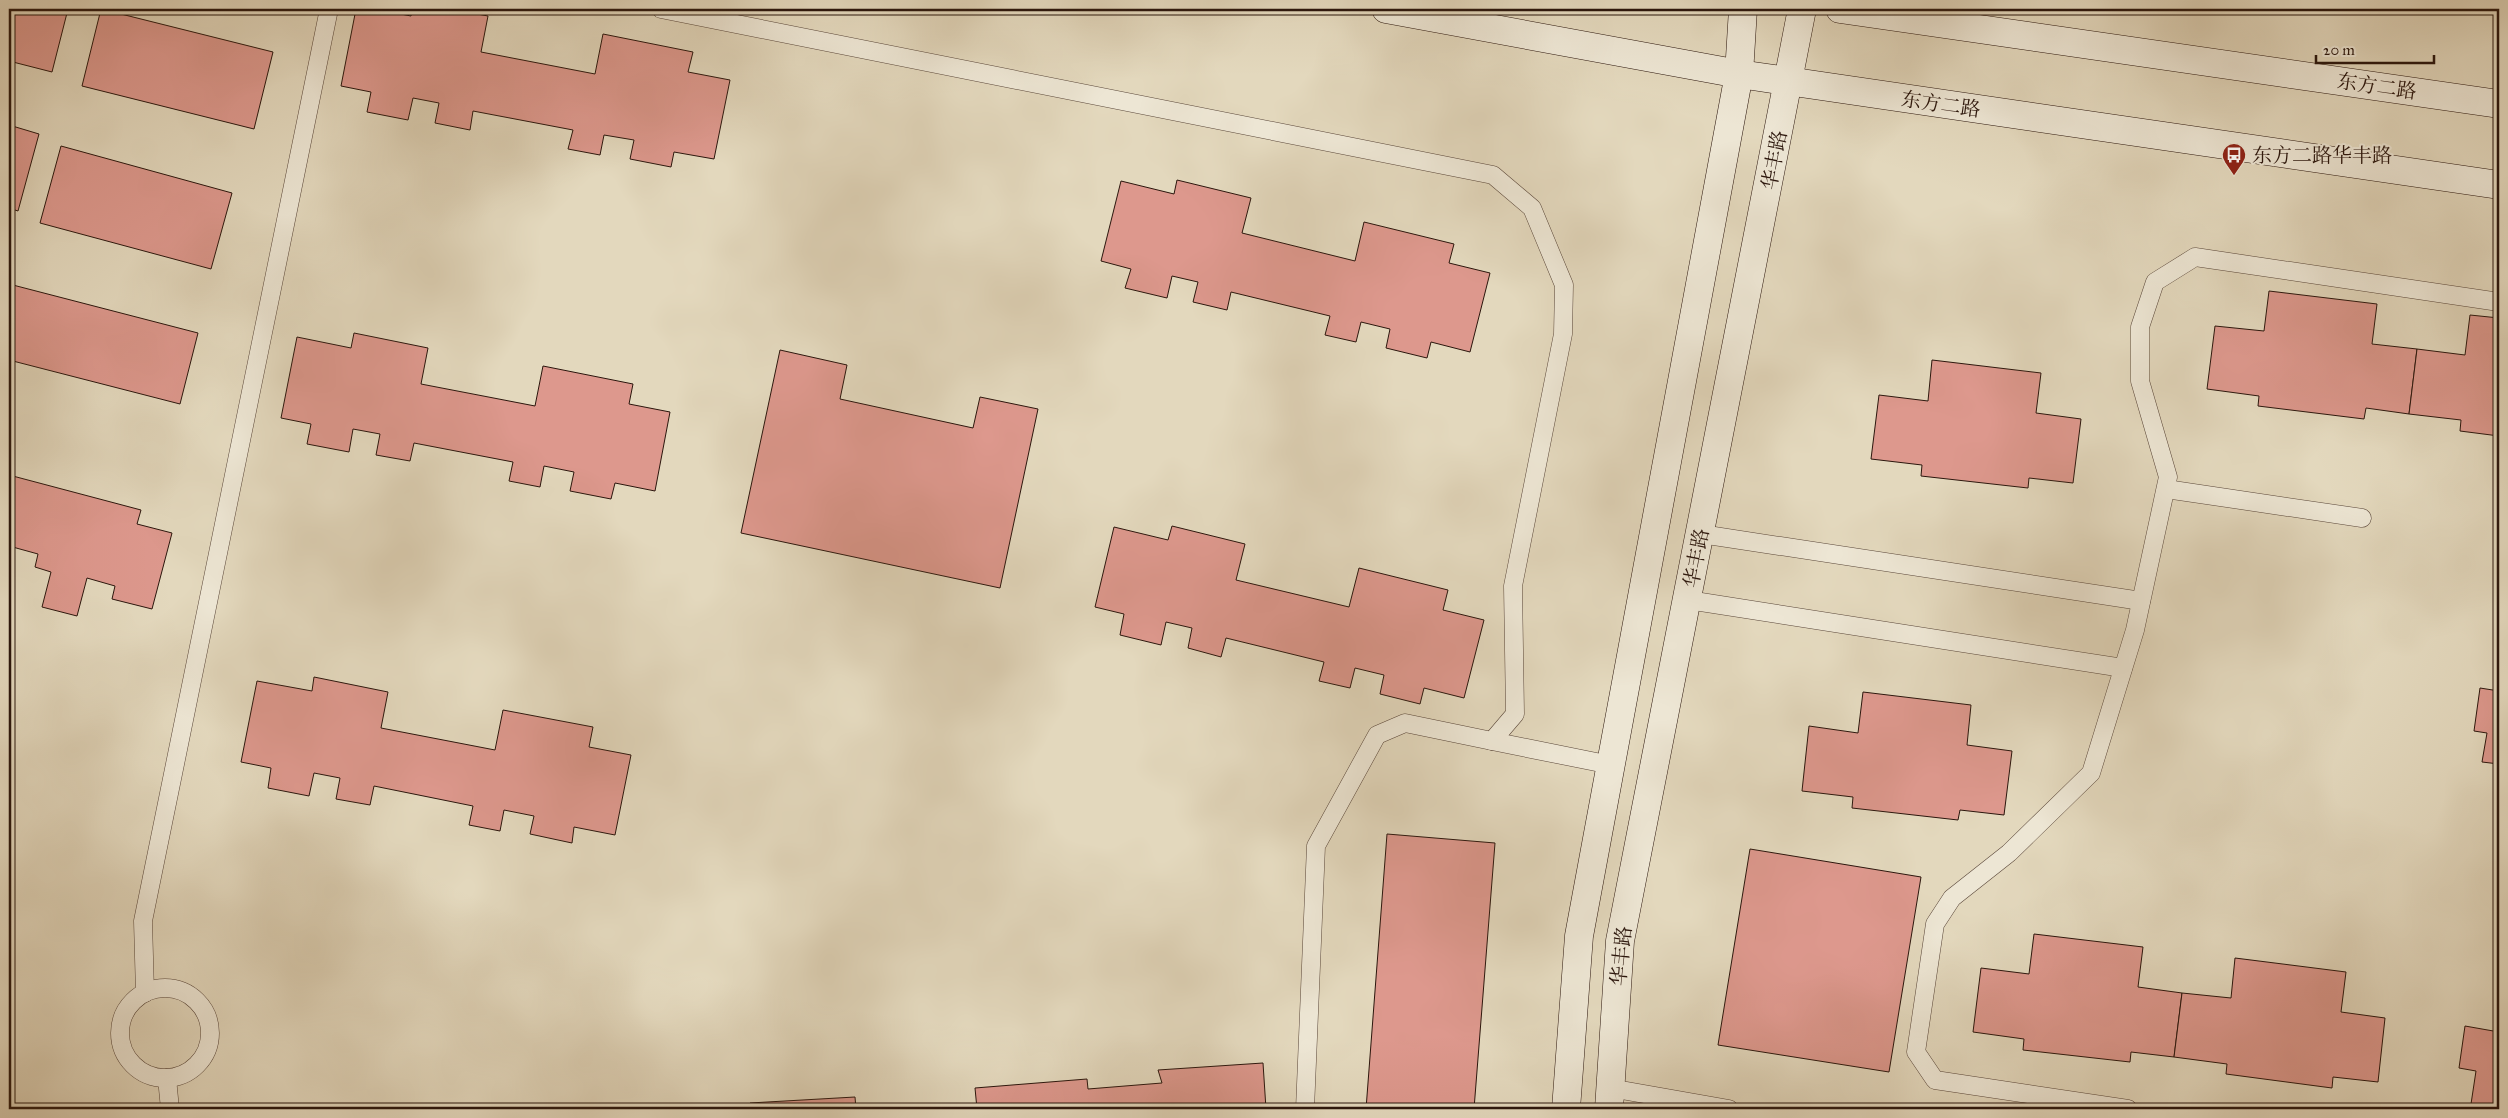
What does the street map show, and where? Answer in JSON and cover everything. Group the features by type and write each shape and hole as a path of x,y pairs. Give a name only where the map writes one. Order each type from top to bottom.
{"street":[{"name":"东方二路","path":"1386,9 1739,74 2499,185"},
{"path":"1566,1109 1579,936 1739,74 1743,9"},
{"name":"华丰路","path":"1609,1099 1620,941 1802,9"},
{"name":"东方二路","path":"1840,9 2499,104"}],"lane":[{"path":"145,993 142,921 329,9"},
{"path":"661,9 1494,175 1532,208 1564,285 1563,334 1513,586 1515,714 1492,741"},
{"path":"2128,1109 1935,1080 1916,1052 1936,924 1952,898 2009,853 2091,773 2135,630 2168,477 2140,381 2140,327 2155,282 2195,257 2499,302"},
{"path":"2166,489 2362,518"},
{"path":"1700,534 2141,600"},
{"path":"1688,600 2123,668"},
{"path":"1304,1109 1316,846 1378,735 1405,723 1611,765"},
{"path":"160,989 181,992 198,1004 207,1016 210,1030 209,1044 204,1057 194,1068 181,1075 167,1078 152,1076 138,1070 128,1058 122,1045 120,1029 124,1014 133,1002 145,993 160,989"},
{"path":"167,1078 170,1109"},
{"path":"1609,1099 1729,1109"}],"building":[{"path":"9,9 68,9 52,72 9,61"},
{"path":"101,9 273,52 254,129 82,86"},
{"path":"356,9 375,9 411,16 412,9 451,9 488,16 481,52 595,74 603,34 693,52 688,72 730,80 714,159 674,152 671,167 630,159 634,140 604,135 600,155 568,149 573,130 473,111 470,130 435,123 439,103 413,98 408,120 367,112 371,92 341,86"},
{"path":"9,125 39,134 18,211 9,208"},
{"path":"61,146 232,193 211,269 40,223"},
{"path":"1177,180 1251,198 1242,233 1355,261 1364,222 1454,244 1449,263 1490,273 1470,352 1431,342 1427,358 1386,348 1390,329 1361,322 1356,342 1325,335 1330,316 1231,292 1227,310 1193,302 1198,282 1172,276 1167,298 1125,288 1131,269 1101,261 1121,181 1174,194"},
{"path":"9,284 198,333 180,404 9,360"},
{"path":"2269,291 2377,304 2372,344 2417,349 2409,414 2366,408 2364,419 2258,406 2259,396 2207,389 2215,326 2264,331"},
{"path":"2470,315 2499,318 2499,436 2460,431 2461,420 2409,414 2417,349 2465,355"},
{"path":"354,333 428,348 421,384 535,406 543,366 633,384 629,404 670,412 655,491 615,483 611,499 570,491 574,472 544,466 540,487 509,481 513,462 414,443 410,461 376,455 380,434 353,429 349,452 307,444 311,424 281,418 297,337 351,348"},
{"path":"780,350 847,365 840,399 973,428 980,397 1038,409 1000,588 741,533"},
{"path":"1932,360 2041,373 2036,413 2081,419 2073,483 2029,478 2028,488 1921,476 1922,465 1871,459 1879,395 1928,401"},
{"path":"9,475 141,510 137,524 172,533 152,609 112,599 115,586 87,578 77,616 42,607 51,572 35,567 38,554 9,546"},
{"path":"1172,526 1245,544 1236,580 1349,607 1359,568 1448,590 1443,610 1484,620 1464,698 1424,688 1420,704 1380,694 1384,675 1355,668 1350,688 1319,681 1324,662 1226,638 1221,657 1188,648 1192,628 1166,622 1161,645 1120,635 1124,614 1095,607 1114,527 1168,540"},
{"path":"314,677 388,692 381,728 495,750 503,710 593,727 589,747 631,755 615,835 574,827 572,843 530,834 534,816 504,810 500,831 469,825 473,806 374,786 370,805 336,799 340,778 314,773 309,796 268,788 271,768 241,762 257,681 312,691"},
{"path":"2480,688 2499,691 2499,764 2482,762 2487,733 2474,731"},
{"path":"1863,692 1971,705 1967,745 2012,751 2004,815 1960,810 1958,820 1852,808 1853,797 1802,791 1809,726 1858,733"},
{"path":"1387,834 1495,843 1474,1109 1366,1109"},
{"path":"1750,849 1921,877 1889,1072 1718,1045"},
{"path":"2034,934 2143,947 2138,987 2182,993 2174,1057 2131,1052 2130,1062 2023,1050 2024,1039 1973,1032 1981,968 2029,974"},
{"path":"2235,958 2346,972 2341,1012 2385,1018 2378,1082 2333,1077 2332,1088 2226,1074 2227,1064 2174,1057 2182,993 2231,998"},
{"path":"2465,1026 2499,1032 2499,1109 2471,1104 2476,1071 2459,1068"},
{"path":"1263,1063 1266,1109 977,1109 975,1088 1087,1079 1088,1089 1162,1083 1158,1070"},
{"path":"855,1097 856,1109 752,1109 750,1103"}],"place":[{"name":"东方二路华丰路","path":"2234,176"}]}
